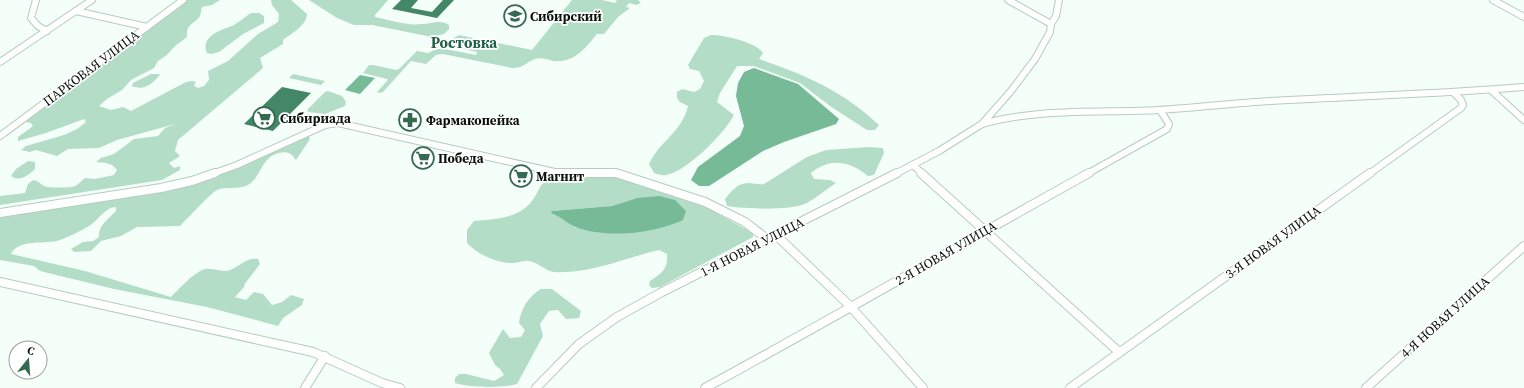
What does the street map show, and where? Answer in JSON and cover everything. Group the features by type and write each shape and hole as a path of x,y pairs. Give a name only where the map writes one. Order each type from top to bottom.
{"street":[{"path":"36,0 31,18 38,26 47,31"},
{"path":"0,62 92,0"},
{"name":"ПАРКОВАЯ УЛИЦА","path":"0,136 183,0"},
{"path":"1008,0 1051,24"},
{"path":"982,124 1010,93 1035,59 1051,32 1051,24 1056,16 1059,0"},
{"path":"1493,0 1524,17"},
{"path":"76,11 148,26"},
{"path":"982,124 1000,119 1029,115 1160,110 1271,101 1454,93 1524,87"},
{"path":"1491,90 1524,120"},
{"name":"3-Я НОВАЯ УЛИЦА","path":"1070,388 1118,352 1461,108 1463,105 1461,100 1454,93"},
{"name":"2-Я НОВАЯ УЛИЦА","path":"705,388 815,328 850,306 911,274 1167,128 1169,124 1168,120 1160,110"},
{"path":"0,213 161,188 192,181 237,164 325,125 338,123 559,173 616,173 698,200 728,212 746,222 767,239"},
{"name":"1-Я НОВАЯ УЛИЦА","path":"536,388 579,344 604,325 662,292 939,152 982,124"},
{"path":"913,165 1118,352"},
{"path":"776,235 850,306 923,388"},
{"name":"4-Я НОВАЯ УЛИЦА","path":"1366,388 1524,246"},
{"path":"0,282 297,347 325,356 382,383 400,388"},
{"path":"305,388 325,356"}],"shaded area":[{"path":"186,0 220,0 212,5 202,7 200,16 188,29 187,37 158,61 154,68 131,80 122,90 99,106 111,110 123,107 131,111 186,82 196,82 194,86 198,88 204,86 209,80 208,71 228,61 258,34 278,22 279,14 272,5 271,0 291,0 307,14 302,25 283,40 283,44 260,58 263,68 178,140 175,151 180,156 169,163 174,168 180,166 180,170 162,180 0,205 0,196 25,193 28,184 33,180 46,187 73,187 85,178 95,179 114,175 117,170 108,163 96,162 101,158 114,154 134,139 158,136 165,128 175,124 117,140 99,148 68,149 57,156 36,150 30,152 21,150 26,146 64,135 77,129 86,122 84,119 46,133 18,141 18,137 33,126 31,123 26,122 7,136 2,137 6,132"},
{"path":"309,0 388,0 375,15 375,17 410,24 442,22 449,25 449,29 444,34 432,37 372,25 354,25 337,18"},
{"path":"572,0 602,0 615,3 617,0 638,0 641,3 636,5 629,3 626,7 630,8 618,17 604,34 597,34 579,54 568,60 554,61 537,58 522,66 512,68 443,54 436,55 426,64 411,61 383,92 380,93 377,92 388,80 363,73 369,65 396,70 399,69 417,51 428,53 437,49 445,49 476,55 477,52 447,45 447,42 459,35 532,50"},
{"path":"251,13 259,13 264,16 264,23 243,34 219,52 211,54 207,53 206,43 212,35 234,25"},
{"path":"711,35 724,36 747,42 763,53 759,59 792,71 823,85 852,103 879,125 875,130 867,130 830,106 800,83 754,66 737,66 720,93 717,102 734,115 729,123 704,151 684,167 666,175 654,173 649,164 653,156 681,123 688,106 680,102 677,98 677,92 682,89 694,92 700,89 704,81 699,71 690,69 688,65 704,38"},
{"path":"754,68 798,84 839,119 836,124 763,151 709,186 699,186 691,180 698,167 740,136 744,126 736,96 738,83 744,72"},
{"path":"151,74 160,75 148,86 140,88 132,86 133,83"},
{"path":"293,74 325,81 321,85 289,78"},
{"path":"360,75 375,78 360,94 345,90"},
{"path":"328,91 342,96 346,102 345,106 325,114 308,112 307,110 325,92"},
{"path":"309,136 310,139 296,160 287,152 273,155 268,159 252,182 248,185 236,188 217,190 180,226 137,227 121,236 101,241 91,251 74,252 71,249 83,242 93,241 99,237 102,226 116,211 116,207 105,212 93,224 60,240 26,244 15,249 11,254 85,271 171,297 187,281 205,269 227,271 250,259 258,259 260,264 244,285 245,286 235,297 246,300 254,292 263,294 272,305 282,302 291,295 304,299 302,305 283,318 278,326 207,307 114,289 40,271 34,266 0,260 0,216 167,191"},
{"path":"869,147 883,148 884,153 874,175 868,176 847,164 833,163 825,165 811,173 814,179 830,180 836,183 807,203 800,206 779,208 745,208 727,206 725,199 735,188 744,183 764,184 807,157 826,150"},
{"path":"28,161 35,162 35,169 32,172 20,178 14,178 11,176 16,169"},
{"path":"617,177 648,185 707,208 753,233 753,237 660,287 652,288 649,285 650,281 664,270 667,263 667,254 659,250 581,271 554,272 529,261 508,263 488,258 476,251 467,243 467,230 474,221 506,217 520,211 532,201 541,185 549,178","holes":["637,198 576,228 552,211 612,206"]},
{"path":"659,196 675,200 686,211 683,220 658,229 617,234 578,228 551,213 552,211 612,206 637,198"},
{"path":"541,289 552,289 581,311 579,318 566,319 558,310 549,311 540,324 543,336 517,384 487,387 469,386 455,383 455,378 459,374 466,374 494,381 504,375 495,365 489,353 503,329 510,338 521,337 525,330 519,323 524,307 529,299"}],"building":[{"path":"401,0 418,0 411,8 432,12 443,0 454,0 437,18 392,9"},
{"path":"282,87 311,93 273,131 244,124"}],"place":[{"name":"Сибирский","path":"515,16"},
{"name":"Сибириада","path":"264,118"},
{"name":"Фармакопейка","path":"410,120"},
{"name":"Победа","path":"423,158"},
{"name":"Магнит","path":"521,176"}],"district":[{"name":"Ростовка","path":"464,42"}]}
